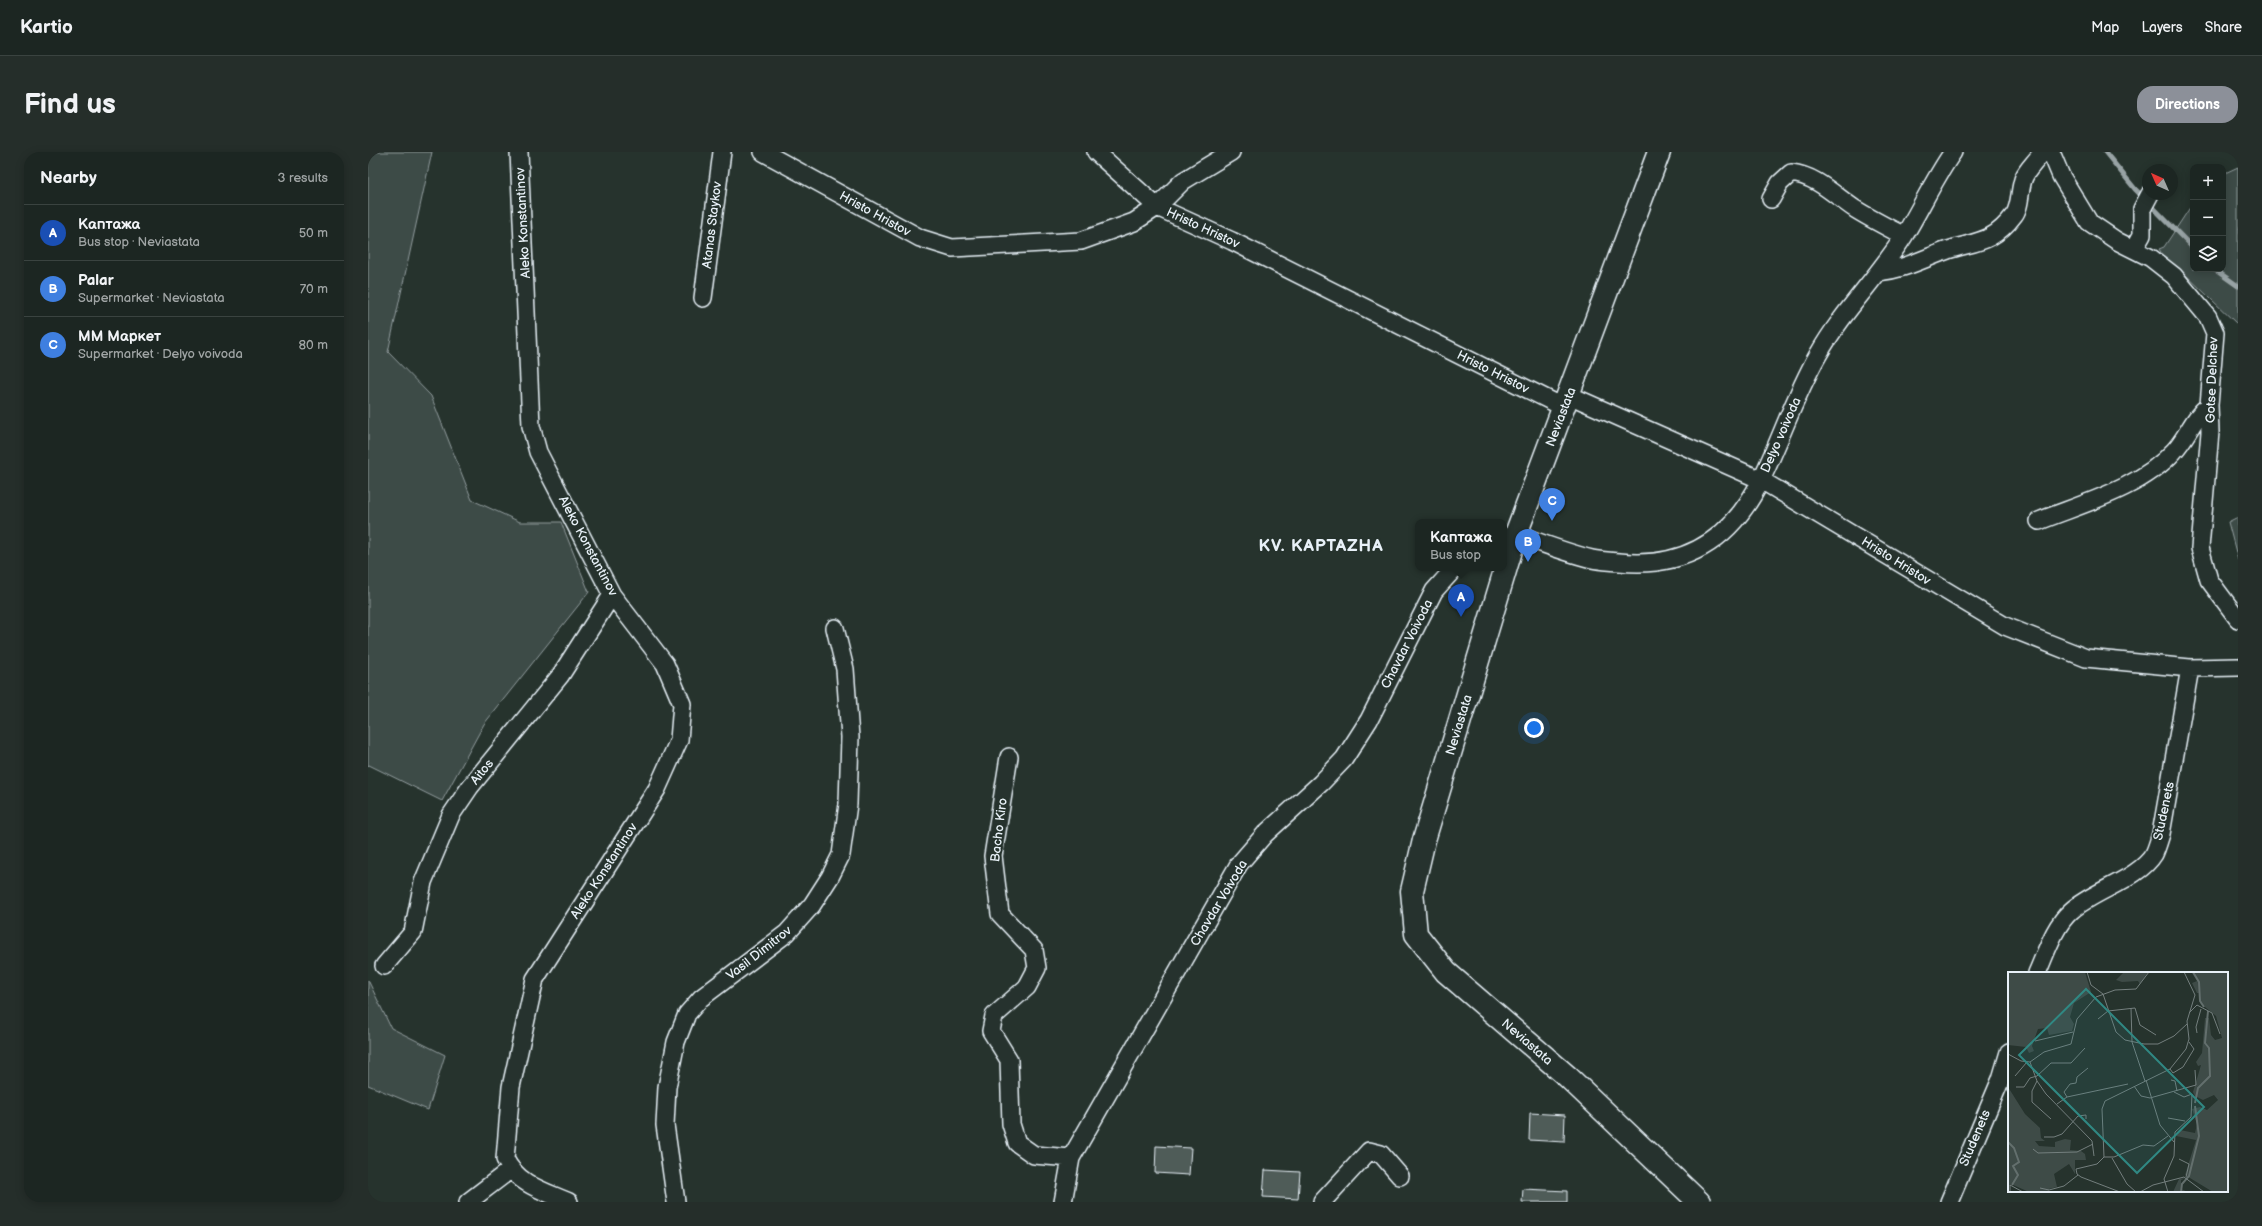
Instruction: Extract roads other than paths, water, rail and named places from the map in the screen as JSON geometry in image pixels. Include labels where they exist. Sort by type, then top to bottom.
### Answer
[{"type":"street","name":"Aleko Konstantinov","points":[[510,1170],[505,1159],[511,1087],[535,979],[657,789],[679,740],[682,704],[665,664],[612,595],[538,452],[531,426],[519,152]]},
{"type":"street","name":"Atanas Staykov","points":[[703,298],[722,152]]},
{"type":"street","name":"Hristo Hristov","points":[[763,152],[920,238],[952,248],[1081,241],[1134,222],[1157,207],[1239,244],[1567,402],[1761,480],[2006,626],[2086,658],[2190,668],[2238,667]]},
{"type":"street","points":[[1096,152],[1157,207],[1183,181],[1231,152]]},
{"type":"street","name":"Neviastata","points":[[1507,564],[1516,534],[1567,402],[1659,152]]},
{"type":"street","name":"Delyo voivoda","points":[[1516,534],[1593,560],[1634,564],[1661,562],[1681,557],[1702,548],[1723,532],[1742,514],[1761,480],[1818,354],[1904,236],[1940,170],[1953,152]]},
{"type":"street","points":[[1878,272],[1896,270],[1918,264],[1948,250],[1981,242],[2000,230],[2015,214],[2024,177],[2042,152]]},
{"type":"street","name":"Gotse Delchev","points":[[2052,152],[2061,176],[2089,222],[2117,241],[2151,258],[2174,276],[2208,317],[2215,333],[2209,405],[2210,432],[2200,548],[2209,580],[2238,619]]},
{"type":"street","points":[[1771,199],[1780,183],[1791,173],[1804,175],[1826,186],[1868,217],[1904,236]]},
{"type":"street","points":[[2134,249],[2142,235],[2142,209],[2147,200]]},
{"type":"street","points":[[2039,521],[2121,489],[2159,464],[2174,451],[2197,415],[2209,405]]},
{"type":"street","name":"Chavdar Voivoda","points":[[1063,1202],[1071,1158],[1239,864],[1265,834],[1321,783],[1344,759],[1369,720],[1434,592],[1452,571]]},
{"type":"street","name":"Neviastata","points":[[1505,571],[1424,840],[1412,891],[1416,934],[1446,972],[1568,1077],[1699,1202]]},
{"type":"street","name":"Aitos","points":[[384,966],[413,932],[423,882],[451,815],[470,787],[560,676],[612,595]]},
{"type":"street","name":"Vasil Dimitrov","points":[[676,1202],[665,1125],[667,1087],[676,1042],[687,1014],[701,998],[787,933],[812,905],[830,877],[841,855],[848,804],[850,737],[845,669],[835,628]]},
{"type":"street","name":"Studenets","points":[[2038,972],[2056,932],[2070,912],[2088,898],[2142,868],[2154,854],[2161,834],[2190,668]]},
{"type":"street","name":"Bacho Kiro","points":[[1009,757],[993,856],[1000,914],[1034,950],[1038,968],[1027,987],[994,1016],[991,1031],[1009,1060],[1011,1124],[1017,1143],[1034,1155],[1071,1158]]},
{"type":"street","name":"Studenets","points":[[1949,1202],[2001,1079],[2008,1055]]},
{"type":"street","points":[[1322,1202],[1369,1151],[1381,1154],[1400,1176]]},
{"type":"street","points":[[468,1202],[484,1195],[510,1170],[523,1182],[569,1202]]},
{"type":"waterway","points":[[2105,152],[2135,189],[2190,245]]},
{"type":"waterway","points":[[2218,272],[2238,286]]},
{"type":"place","name":"ММ Маркет","points":[[1552,521]]},
{"type":"place","name":"Palar","points":[[1528,562]]},
{"type":"place","name":"Каптажа","points":[[1461,617]]},
{"type":"district","name":"KV. KAPTAZHA","points":[[1321,546]]}]
